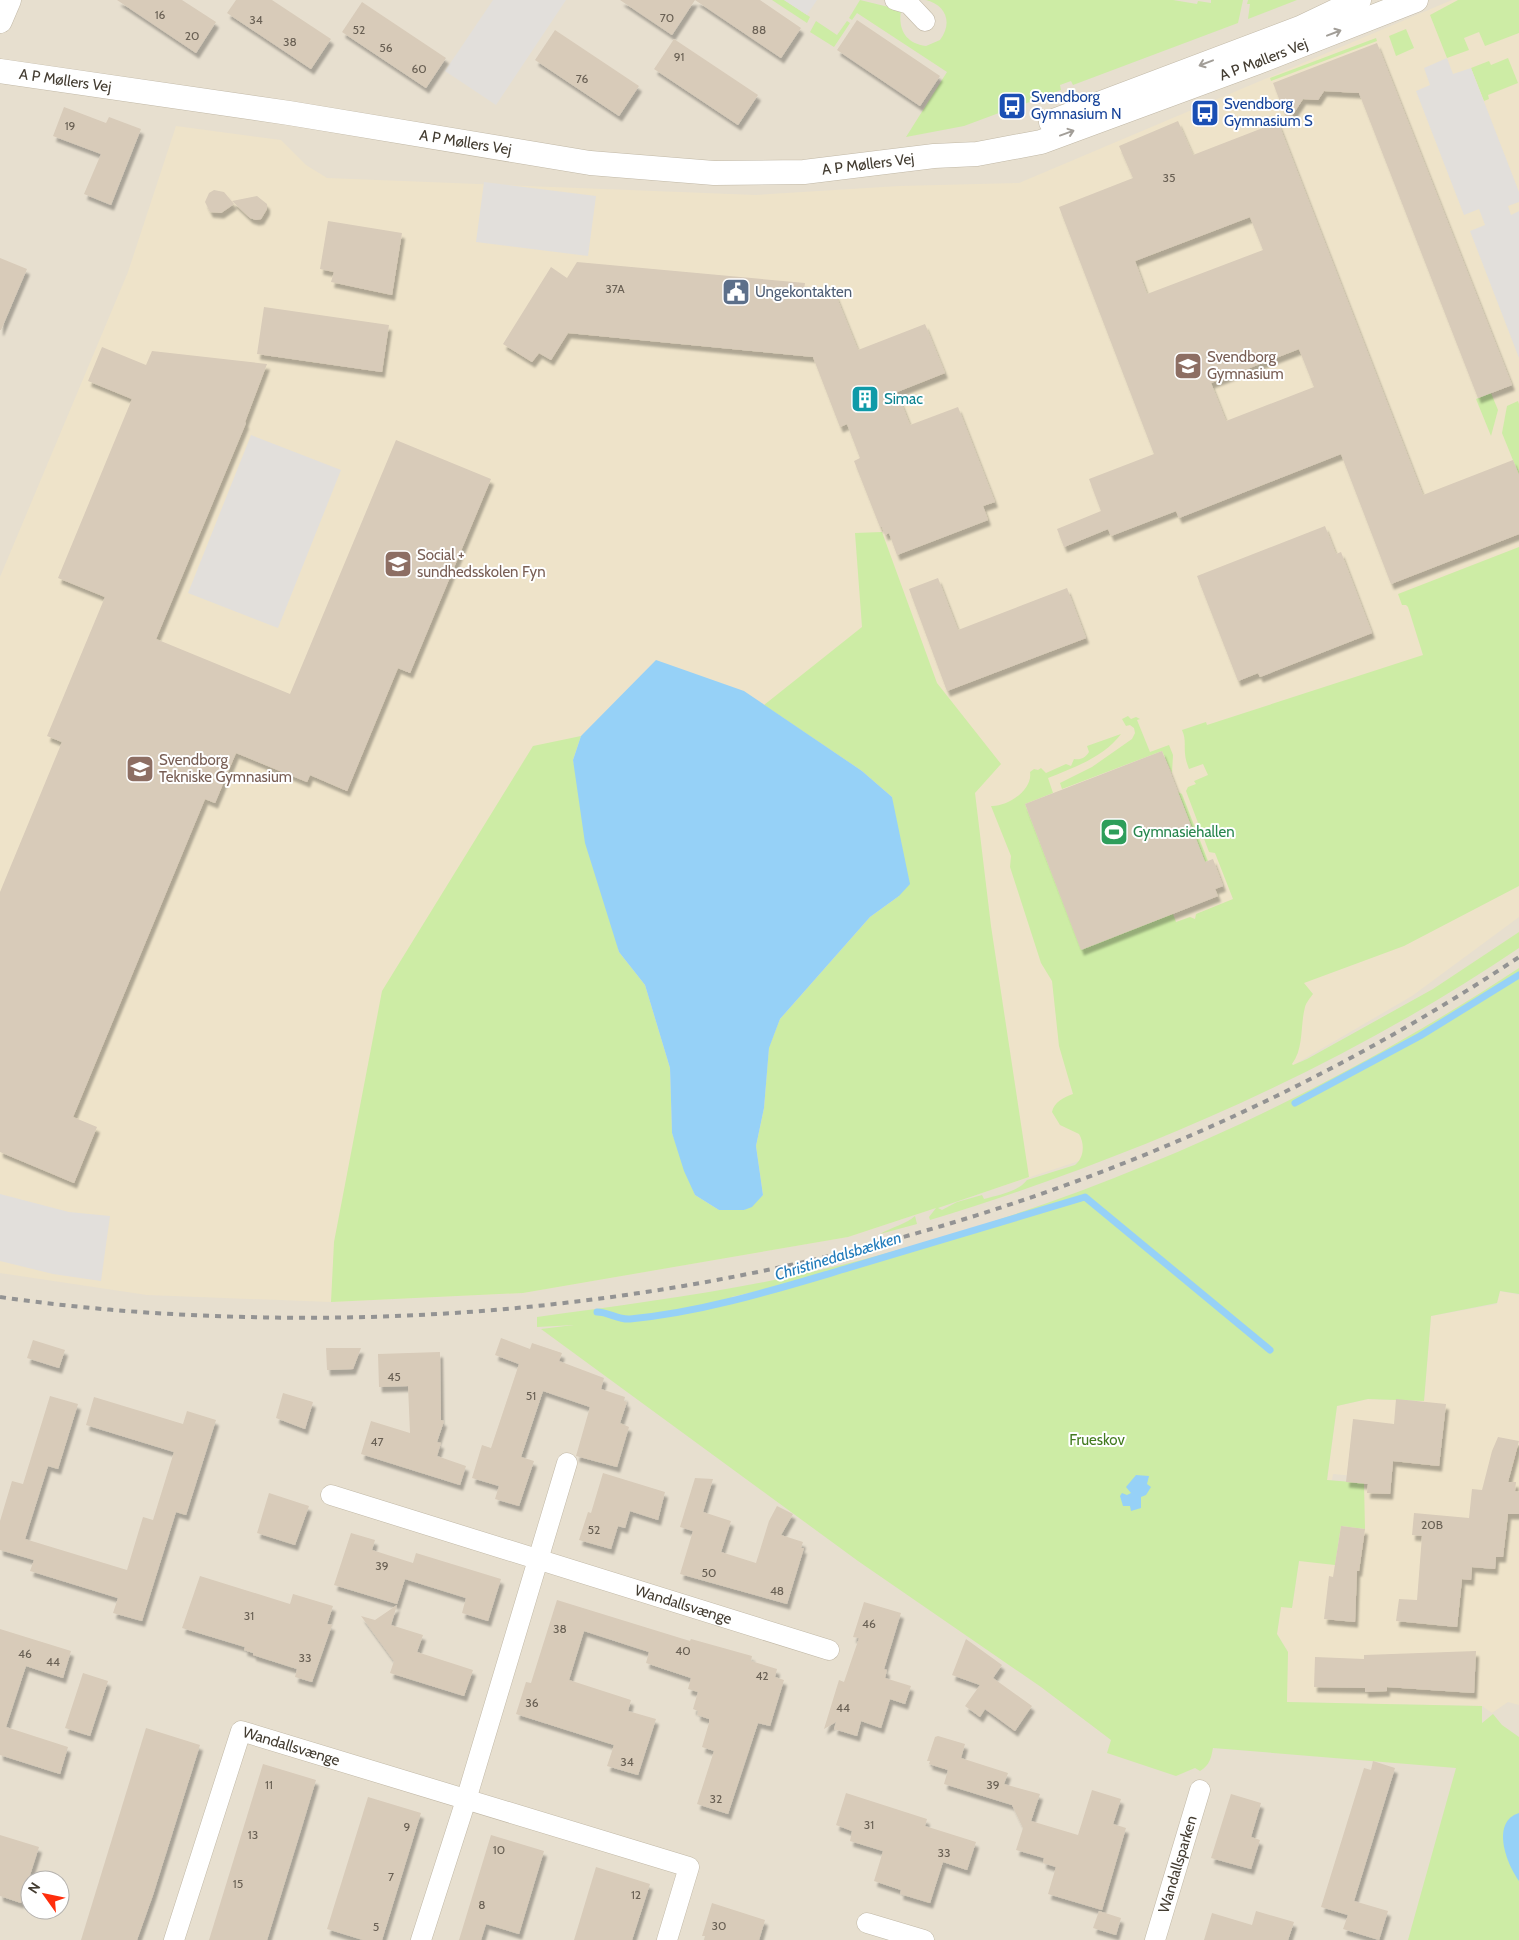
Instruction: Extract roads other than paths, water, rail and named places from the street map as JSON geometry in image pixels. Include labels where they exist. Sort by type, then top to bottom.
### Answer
[{"type":"street","points":[[0,21],[9,0]]},
{"type":"street","points":[[895,0],[910,4],[925,21]]},
{"type":"street","name":"A P Møllers Vej","points":[[934,156],[1040,126],[1300,28],[1359,0]]},
{"type":"street","name":"A P Møllers Vej","points":[[0,71],[289,113],[581,161],[714,173],[804,172],[934,156],[996,152],[1054,138],[1258,62],[1416,0]]},
{"type":"street","points":[[421,1940],[466,1800],[567,1463]]},
{"type":"street","name":"Wandallsvænge","points":[[331,1495],[829,1650]]},
{"type":"street","name":"Wandallsvænge","points":[[174,1940],[241,1730],[689,1867],[667,1940]]},
{"type":"street","name":"Wandallsparken","points":[[1155,1940],[1200,1790]]},
{"type":"street","points":[[867,1923],[917,1939]]},
{"type":"water","points":[[656,660],[744,691],[862,771],[892,797],[910,884],[899,896],[870,917],[780,1019],[769,1048],[764,1108],[756,1146],[763,1195],[752,1207],[744,1210],[719,1210],[695,1195],[684,1171],[672,1133],[670,1068],[645,985],[619,952],[585,843],[573,760],[581,736]]},
{"type":"water","points":[[1136,1475],[1149,1476],[1147,1484],[1151,1487],[1146,1495],[1141,1497],[1141,1508],[1131,1511],[1130,1506],[1123,1506],[1120,1496],[1122,1493],[1127,1495],[1131,1493],[1126,1487]]},
{"type":"water","points":[[1519,1813],[1519,1881],[1506,1855],[1503,1834],[1505,1825],[1510,1818]]},
{"type":"waterway","points":[[1295,1103],[1420,1036],[1519,975]]},
{"type":"waterway","name":"Christinedalsbækken","points":[[597,1312],[630,1319],[658,1316],[740,1299],[1085,1197],[1270,1350]]},
{"type":"railway","points":[[0,1297],[92,1308],[185,1315],[247,1317],[415,1315],[582,1301],[748,1274],[911,1235],[1070,1183],[1225,1120],[1375,1044],[1519,957]]},
{"type":"place","name":"Svendborg Gymnasium N","points":[[1012,106]]},
{"type":"place","name":"Svendborg Gymnasium S","points":[[1205,113]]},
{"type":"place","name":"Ungekontakten","points":[[736,292]]},
{"type":"place","name":"Svendborg Gymnasium","points":[[1188,366]]},
{"type":"place","name":"Simac","points":[[865,399]]},
{"type":"place","name":"Social + sundhedsskolen Fyn","points":[[398,564]]},
{"type":"place","name":"Svendborg Tekniske Gymnasium","points":[[140,769]]},
{"type":"place","name":"Gymnasiehallen","points":[[1114,832]]},
{"type":"park label","name":"Frueskov","points":[[1097,1440]]}]
